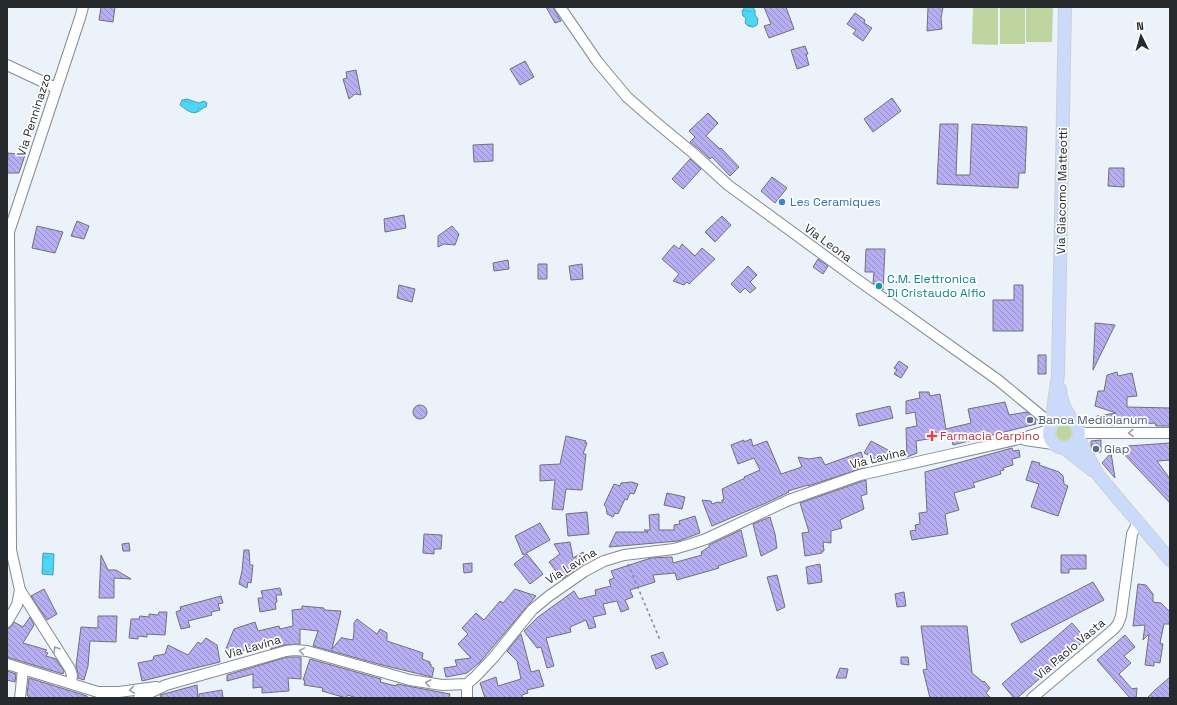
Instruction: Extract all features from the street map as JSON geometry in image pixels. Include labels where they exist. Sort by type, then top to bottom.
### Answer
[{"type":"main road","name":"Via Giacomo Matteotti","points":[[1058,374],[1065,7]]},
{"type":"main road","points":[[1058,374],[1050,428],[1050,438],[1059,446],[1074,454],[1099,476],[1170,560]]},
{"type":"main road","points":[[1058,374],[1061,402],[1078,426],[1079,436],[1087,455],[1099,476]]},
{"type":"main road","points":[[1050,428],[1054,422],[1061,418],[1066,418],[1073,421]]},
{"type":"main road","points":[[1059,446],[1071,447],[1079,436]]},
{"type":"street","name":"Via Penninazzo","points":[[71,683],[72,675],[70,669],[20,590],[11,550],[8,231],[83,7]]},
{"type":"street","name":"Via Leona","points":[[560,7],[597,61],[627,97],[652,120],[693,153],[728,185],[998,380],[1044,418],[1050,428]]},
{"type":"street","points":[[7,65],[56,88]]},
{"type":"street","name":"Via Lavina","points":[[98,692],[119,692],[166,685],[286,651],[295,650],[307,651],[410,680],[442,685],[467,684],[494,657],[532,610],[549,596],[604,560],[624,554],[674,549],[691,544],[706,539],[789,500],[860,475],[1019,439],[1050,428]]},
{"type":"street","points":[[1079,436],[1170,433]]},
{"type":"street","points":[[1019,439],[1059,446]]},
{"type":"street","name":"Via Paolo Vasta","points":[[1032,698],[1118,624],[1121,616],[1132,534],[1138,522]]},
{"type":"street","name":"Via Penninazzo","points":[[7,622],[17,606],[20,590]]},
{"type":"street","name":"Via Lavina","points":[[7,664],[71,683],[98,692],[109,698]]},
{"type":"street","points":[[21,697],[23,669]]},
{"type":"street","points":[[467,684],[467,698]]},
{"type":"street","name":"Via Lavina","points":[[139,698],[166,685]]},
{"type":"path","points":[[633,574],[660,640]]},
{"type":"green space","points":[[973,7],[998,7],[998,45],[972,44]]},
{"type":"green space","points":[[1000,7],[1025,7],[1025,44],[1000,44]]},
{"type":"green space","points":[[1026,7],[1053,7],[1052,42],[1026,42]]},
{"type":"green space","points":[[1064,425],[1071,430],[1072,433],[1067,440],[1064,441],[1057,436],[1056,433],[1061,426]]},
{"type":"water","points":[[745,7],[752,7],[755,10],[755,15],[758,19],[757,25],[753,27],[748,26],[745,23],[746,18],[743,16],[742,11]]},
{"type":"water","points":[[187,99],[199,103],[204,101],[207,103],[206,107],[195,113],[190,112],[180,105],[182,100]]},
{"type":"water","points":[[43,553],[54,554],[53,575],[42,574]]},
{"type":"building","points":[[101,7],[115,7],[113,22],[99,20]]},
{"type":"building","points":[[546,7],[553,7],[561,21],[555,23]]},
{"type":"building","points":[[764,7],[786,7],[794,29],[769,38],[764,26],[771,24]]},
{"type":"building","points":[[928,7],[943,7],[941,18],[942,29],[927,31]]},
{"type":"building","points":[[855,13],[865,20],[864,23],[872,28],[863,41],[853,34],[856,30],[847,24]]},
{"type":"building","points":[[805,46],[808,54],[806,54],[809,65],[797,69],[791,50]]},
{"type":"building","points":[[525,61],[534,77],[520,85],[510,69]]},
{"type":"building","points":[[356,70],[361,95],[355,94],[349,99],[343,79],[347,78],[346,72]]},
{"type":"building","points":[[892,98],[901,111],[873,132],[864,119]]},
{"type":"building","points":[[708,113],[718,123],[706,136],[720,149],[721,148],[739,167],[730,176],[712,157],[710,159],[690,142],[695,137],[689,131]]},
{"type":"building","points":[[940,124],[958,124],[956,175],[970,175],[972,124],[1027,127],[1025,173],[1019,173],[1018,188],[937,184]]},
{"type":"building","points":[[493,144],[493,161],[474,162],[473,145]]},
{"type":"building","points":[[8,153],[25,155],[19,173],[7,173]]},
{"type":"building","points":[[690,159],[701,169],[683,189],[672,179]]},
{"type":"building","points":[[1109,168],[1124,168],[1124,187],[1108,186]]},
{"type":"building","points":[[772,177],[787,188],[775,203],[761,191]]},
{"type":"building","points":[[404,215],[406,228],[385,232],[384,219]]},
{"type":"building","points":[[722,216],[731,225],[715,242],[705,232]]},
{"type":"building","points":[[77,221],[89,226],[84,239],[71,236]]},
{"type":"building","points":[[37,226],[63,232],[55,253],[32,248]]},
{"type":"building","points":[[452,226],[459,234],[455,245],[444,244],[438,247],[438,236]]},
{"type":"building","points":[[682,244],[695,256],[702,248],[715,259],[689,284],[687,282],[684,285],[673,281],[679,274],[662,259],[674,245],[679,249]]},
{"type":"building","points":[[866,249],[885,249],[883,290],[873,283],[874,272],[865,272]]},
{"type":"building","points":[[818,259],[828,266],[823,274],[813,267]]},
{"type":"building","points":[[508,260],[509,269],[494,271],[493,263]]},
{"type":"building","points":[[538,264],[547,264],[547,279],[538,279]]},
{"type":"building","points":[[582,264],[583,279],[571,280],[569,266]]},
{"type":"building","points":[[748,266],[757,275],[750,282],[756,288],[750,293],[745,288],[740,293],[731,284]]},
{"type":"building","points":[[399,285],[415,289],[412,302],[397,298]]},
{"type":"building","points":[[1014,285],[1023,285],[1023,331],[993,331],[993,300],[1014,300]]},
{"type":"building","points":[[1095,323],[1115,325],[1093,370],[1095,328]]},
{"type":"building","points":[[1038,355],[1046,355],[1046,374],[1038,374]]},
{"type":"building","points":[[899,361],[908,367],[901,378],[894,374],[897,370],[894,368]]},
{"type":"building","points":[[1117,372],[1118,376],[1132,373],[1137,396],[1127,397],[1127,407],[1170,408],[1170,426],[1156,426],[1155,423],[1142,424],[1140,416],[1121,420],[1122,423],[1114,425],[1099,424],[1097,416],[1116,413],[1095,406],[1098,391],[1104,391],[1107,375]]},
{"type":"building","points":[[919,392],[929,392],[930,396],[940,394],[946,429],[971,423],[968,409],[1005,402],[1009,415],[1027,412],[1035,419],[1036,424],[953,445],[951,435],[916,441],[917,453],[907,457],[906,428],[917,426],[915,412],[906,414],[906,401],[920,398]]},
{"type":"building","points":[[417,405],[423,405],[427,409],[427,415],[423,419],[417,419],[413,415],[413,409]]},
{"type":"building","points":[[890,406],[893,418],[859,426],[856,414]]},
{"type":"building","points":[[566,436],[586,441],[585,443],[587,443],[583,454],[586,454],[582,490],[566,489],[563,510],[552,509],[555,480],[540,481],[540,465],[560,464]]},
{"type":"building","points":[[751,439],[753,446],[767,441],[781,474],[802,467],[798,457],[809,459],[821,457],[825,465],[861,452],[866,467],[788,491],[789,492],[766,503],[712,526],[702,500],[711,501],[712,504],[718,502],[722,503],[722,500],[724,500],[722,489],[760,470],[754,458],[738,464],[731,445]]},
{"type":"building","points":[[1101,440],[1101,452],[1094,453],[1091,446],[1091,441]]},
{"type":"building","points":[[871,441],[888,450],[882,462],[864,453]]},
{"type":"building","points":[[1170,443],[1170,460],[1157,461],[1170,479],[1170,503],[1122,452],[1128,446]]},
{"type":"building","points":[[1012,448],[1013,451],[1019,450],[1020,457],[1012,459],[1013,465],[1003,468],[1004,470],[1000,471],[1001,474],[973,483],[975,487],[954,493],[959,510],[945,514],[948,534],[912,540],[910,531],[916,530],[915,525],[920,524],[919,513],[927,512],[925,472]]},
{"type":"building","points":[[1111,453],[1115,478],[1102,463]]},
{"type":"building","points":[[1032,461],[1059,472],[1063,476],[1064,484],[1068,486],[1058,516],[1031,507],[1039,484],[1026,480]]},
{"type":"building","points":[[866,480],[867,494],[861,496],[864,509],[840,520],[842,528],[831,531],[831,543],[823,542],[824,551],[822,551],[822,553],[805,556],[802,533],[809,532],[800,503]]},
{"type":"building","points":[[632,482],[638,484],[634,494],[630,493],[627,500],[625,499],[618,514],[615,513],[613,517],[607,514],[606,507],[604,505],[614,484],[620,486],[621,483]]},
{"type":"building","points":[[667,493],[685,497],[682,509],[664,505]]},
{"type":"building","points":[[587,512],[589,534],[568,536],[566,514]]},
{"type":"building","points":[[659,514],[659,530],[674,530],[674,525],[680,524],[679,521],[695,516],[700,533],[678,541],[609,547],[616,532],[648,532],[644,530],[650,530],[649,515]]},
{"type":"building","points":[[770,517],[777,548],[761,556],[753,524]]},
{"type":"building","points":[[540,523],[550,540],[523,555],[515,536]]},
{"type":"building","points":[[741,530],[747,556],[718,566],[719,568],[677,580],[675,573],[653,575],[655,582],[630,590],[633,597],[625,600],[629,609],[621,612],[617,601],[603,604],[606,614],[593,617],[596,627],[589,629],[586,620],[570,627],[571,632],[546,638],[554,666],[547,668],[541,647],[537,648],[524,631],[538,617],[574,591],[579,599],[596,595],[595,590],[611,586],[609,580],[614,578],[611,571],[651,558],[672,557],[673,563],[702,555],[701,552],[709,547],[709,545]]},
{"type":"building","points":[[424,534],[442,535],[441,549],[434,549],[434,554],[423,553]]},
{"type":"building","points":[[570,542],[573,558],[583,552],[588,561],[562,579],[549,562],[560,554],[554,544]]},
{"type":"building","points":[[129,543],[130,551],[123,551],[122,544]]},
{"type":"building","points":[[244,550],[249,550],[250,565],[253,565],[251,583],[248,582],[247,588],[239,584]]},
{"type":"building","points":[[527,554],[543,574],[530,584],[514,564]]},
{"type":"building","points":[[101,555],[108,570],[116,570],[131,579],[114,578],[114,598],[99,598]]},
{"type":"building","points":[[1061,555],[1086,555],[1086,569],[1069,569],[1069,573],[1061,573]]},
{"type":"building","points":[[472,563],[472,572],[464,573],[463,564]]},
{"type":"building","points":[[820,564],[822,582],[808,584],[806,567]]},
{"type":"building","points":[[777,575],[785,607],[777,611],[767,577]]},
{"type":"building","points":[[1093,582],[1104,600],[1021,643],[1011,624]]},
{"type":"building","points":[[1138,584],[1146,585],[1153,594],[1153,602],[1161,603],[1170,612],[1170,624],[1164,624],[1160,643],[1163,644],[1160,663],[1154,662],[1154,666],[1145,665],[1149,634],[1143,640],[1145,625],[1133,626]]},
{"type":"building","points":[[280,588],[282,595],[276,595],[276,609],[260,612],[258,598],[263,598],[261,591]]},
{"type":"building","points":[[44,589],[57,614],[47,620],[31,596]]},
{"type":"building","points":[[515,589],[536,596],[480,662],[467,673],[446,677],[444,668],[457,666],[455,660],[471,658],[458,644],[468,634],[462,628],[476,613],[484,620],[500,601],[503,603]]},
{"type":"building","points":[[904,592],[906,606],[897,607],[895,594]]},
{"type":"building","points":[[221,596],[223,603],[218,604],[220,610],[211,612],[212,615],[188,621],[190,627],[181,629],[176,612],[181,610],[180,607]]},
{"type":"building","points":[[302,606],[341,611],[332,649],[342,637],[353,640],[354,623],[357,619],[377,634],[380,629],[387,633],[387,641],[423,653],[422,659],[430,662],[429,664],[431,664],[431,667],[434,668],[432,677],[313,646],[318,631],[300,629],[300,644],[285,645],[271,649],[270,643],[237,652],[236,655],[225,651],[234,629],[255,622],[258,631],[279,626],[280,629],[293,626],[292,610],[302,609]]},
{"type":"building","points":[[159,612],[167,612],[165,635],[147,634],[147,637],[138,636],[138,639],[129,638],[131,619],[139,619],[140,616],[149,617],[149,614],[158,615]]},
{"type":"building","points":[[98,616],[117,616],[116,642],[90,641],[88,666],[84,680],[78,678],[76,666],[81,627],[98,628]]},
{"type":"building","points":[[30,617],[34,625],[23,643],[47,650],[45,652],[48,653],[46,656],[56,659],[64,671],[63,674],[7,657],[7,629],[11,627],[14,622],[23,627]]},
{"type":"building","points":[[1072,623],[1086,639],[1017,698],[1014,698],[1002,684]]},
{"type":"building","points":[[921,626],[967,626],[972,673],[983,682],[984,681],[990,688],[986,693],[991,698],[930,698],[923,670],[927,669]]},
{"type":"building","points":[[521,634],[531,672],[539,670],[544,686],[527,690],[528,693],[522,695],[522,698],[485,698],[480,683],[496,677],[498,686],[521,679],[517,661],[507,651]]},
{"type":"building","points":[[1125,635],[1135,647],[1124,656],[1131,663],[1119,674],[1132,689],[1137,688],[1136,698],[1130,698],[1097,660]]},
{"type":"building","points":[[206,638],[217,645],[220,662],[142,681],[138,663],[153,660],[154,656],[165,654],[168,645],[188,655],[198,642],[201,644]]},
{"type":"building","points":[[663,652],[668,664],[656,669],[651,656]]},
{"type":"building","points":[[287,657],[301,657],[301,679],[288,678],[289,691],[262,693],[262,687],[253,688],[253,674],[227,681],[227,675]]},
{"type":"building","points":[[901,657],[908,657],[909,665],[901,664]]},
{"type":"building","points":[[310,659],[381,679],[380,682],[396,686],[397,684],[450,694],[449,698],[356,698],[348,695],[346,698],[322,691],[323,688],[304,685],[305,680],[303,680]]},
{"type":"building","points":[[840,668],[848,669],[846,678],[836,678]]},
{"type":"building","points":[[7,671],[16,674],[15,682],[7,680]]},
{"type":"building","points":[[1170,677],[1170,698],[1147,698],[1155,690]]},
{"type":"building","points":[[29,678],[87,696],[87,698],[30,698],[27,695]]},
{"type":"building","points":[[197,685],[198,698],[161,698],[160,695]]},
{"type":"building","points":[[222,690],[223,698],[199,698],[199,694]]},
{"type":"place","name":"Les Ceramiques","points":[[782,202]]},
{"type":"place","name":"C.M. Elettronica Di Cristaudo Alfio","points":[[879,286]]},
{"type":"place","name":"Banca Mediolanum","points":[[1030,420]]},
{"type":"place","name":"Farmacia Carpino","points":[[932,436]]},
{"type":"place","name":"Giap","points":[[1096,449]]}]
